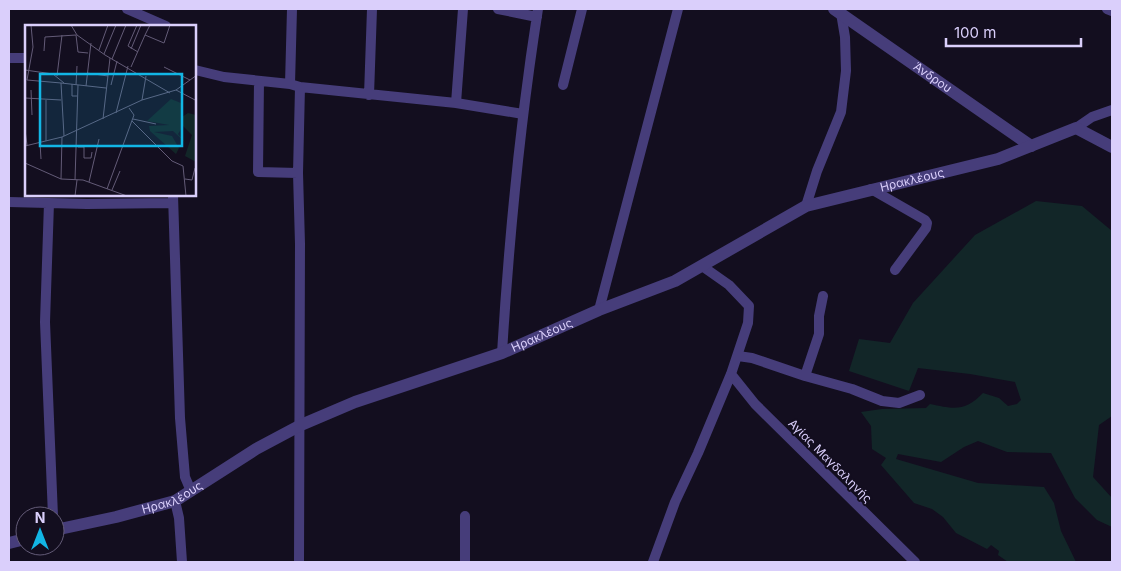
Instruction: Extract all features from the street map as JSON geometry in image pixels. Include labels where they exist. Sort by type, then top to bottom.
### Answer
[{"type":"street","points":[[127,9],[140,11],[164,25]]},
{"type":"street","points":[[292,9],[300,244],[300,562]]},
{"type":"street","points":[[369,95],[372,9]]},
{"type":"street","points":[[456,103],[463,9]]},
{"type":"street","points":[[498,9],[538,13],[523,114],[506,281],[502,353]]},
{"type":"street","points":[[563,85],[582,9]]},
{"type":"street","points":[[600,310],[678,9]]},
{"type":"street","points":[[1107,9],[1112,11]]},
{"type":"street","points":[[806,206],[817,170],[841,112],[846,71],[845,37],[838,11]]},
{"type":"street","name":"Άνδρου","points":[[838,11],[1031,146]]},
{"type":"street","points":[[9,58],[25,58]]},
{"type":"street","points":[[196,70],[224,77],[369,95],[456,103],[523,114]]},
{"type":"street","points":[[259,81],[258,172],[298,173]]},
{"type":"street","points":[[1112,110],[1092,116],[1076,128],[1112,147]]},
{"type":"street","name":"Ηρακλέους","points":[[65,528],[175,501],[256,449],[301,425],[355,402],[502,353],[600,310],[675,281],[806,206],[998,158],[1076,128]]},
{"type":"street","points":[[872,190],[925,220],[927,223],[926,228],[895,270]]},
{"type":"street","points":[[9,202],[34,199],[49,203],[87,200],[173,199],[180,418],[185,477],[191,491]]},
{"type":"street","points":[[49,203],[45,322],[53,506]]},
{"type":"street","points":[[653,562],[675,502],[731,374],[748,323],[749,306],[729,285],[702,266]]},
{"type":"street","points":[[805,376],[819,334],[819,316],[823,296]]},
{"type":"street","points":[[738,356],[752,358],[852,389],[882,401],[899,403],[920,395]]},
{"type":"street","name":"Αγίας Μαγδαληνής","points":[[731,374],[756,404],[915,562]]},
{"type":"street","points":[[175,501],[180,527],[182,562]]},
{"type":"street","points":[[464,562],[465,516]]},
{"type":"green space","points":[[1036,201],[1082,206],[1112,231],[1112,416],[1099,425],[1093,477],[1112,498],[1112,527],[1097,520],[1075,498],[1051,453],[1007,452],[978,441],[964,447],[941,462],[898,454],[896,459],[978,483],[1044,487],[1054,503],[1061,531],[1076,562],[1008,562],[998,555],[999,551],[991,545],[987,549],[956,533],[943,517],[932,509],[914,503],[881,465],[886,458],[872,449],[871,426],[861,412],[882,409],[926,408],[930,404],[959,408],[977,399],[983,393],[999,398],[1008,406],[1017,404],[1021,400],[1015,382],[918,368],[909,391],[849,371],[859,339],[890,343],[913,303],[975,235]]}]
